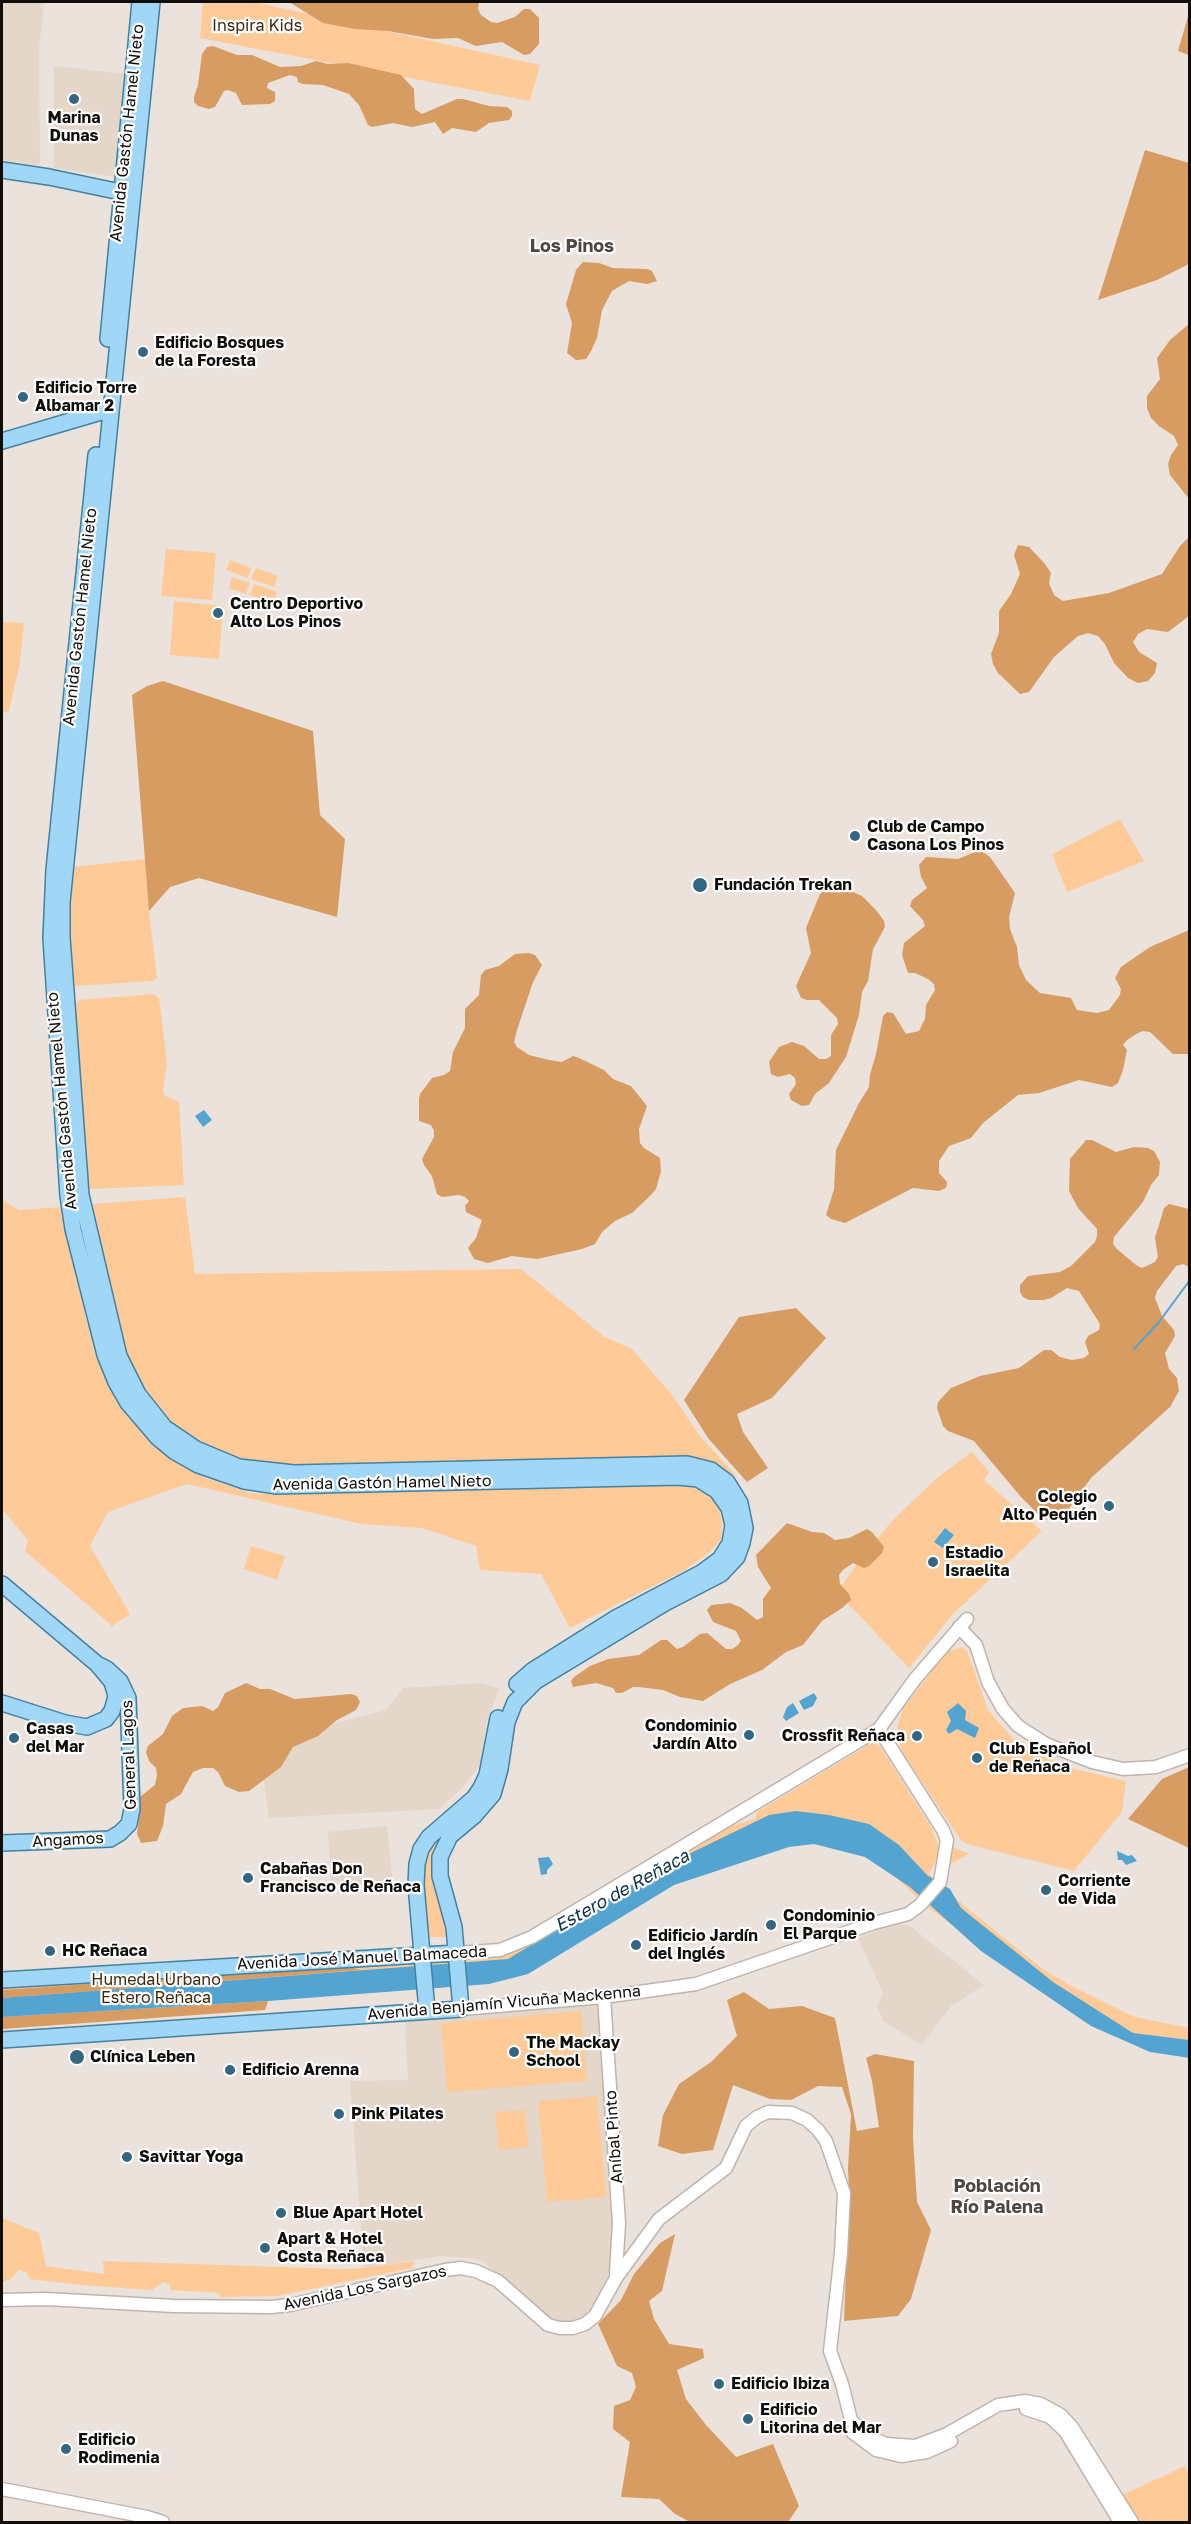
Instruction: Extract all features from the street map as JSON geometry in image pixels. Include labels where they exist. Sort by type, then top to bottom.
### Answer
[{"type":"main road","name":"Avenida Gastón Hamel Nieto","points":[[140,2],[127,193],[106,411],[85,688],[65,872],[62,937],[81,1195],[115,1345],[132,1386],[152,1414],[175,1436],[207,1455],[249,1469],[294,1473],[687,1464],[704,1467],[722,1478],[735,1492],[742,1509],[745,1528],[736,1557],[726,1570],[711,1581],[655,1609],[536,1681],[520,1696],[509,1715],[496,1785],[481,1800],[451,1818],[429,1837],[417,1864],[416,1885],[427,2003]]},
{"type":"main road","name":"Avenida Gastón Hamel Nieto","points":[[127,193],[152,2]]},
{"type":"main road","points":[[2,170],[127,193]]},
{"type":"main road","points":[[2,441],[106,411]]},
{"type":"main road","points":[[2,1584],[109,1677],[116,1696],[112,1711]]},
{"type":"main road","name":"General Lagos","points":[[97,1665],[107,1669],[120,1680],[126,1692],[132,1809],[129,1824]]},
{"type":"main road","points":[[2,1703],[82,1727],[97,1725],[112,1711],[128,1704]]},
{"type":"main road","name":"Avenida Gastón Hamel Nieto","points":[[461,2009],[452,1918],[440,1876],[439,1863],[447,1840],[474,1816],[481,1800]]},
{"type":"main road","name":"Angamos","points":[[2,1843],[110,1839],[129,1824]]},
{"type":"main road","name":"Avenida José Manuel Balmaceda","points":[[2,1980],[457,1957]]},
{"type":"main road","name":"Avenida Benjamín Vicuña Mackenna","points":[[2,2040],[427,2003],[461,2009]]},
{"type":"street","points":[[879,1729],[899,1699],[963,1623],[976,1646],[988,1682],[1004,1709],[1018,1726],[1046,1744],[1092,1762],[1123,1769],[1156,1767],[1190,1755]]},
{"type":"street","points":[[950,1637],[960,1637],[976,1646]]},
{"type":"street","name":"Avenida Benjamín Vicuña Mackenna","points":[[461,2009],[604,1997],[687,1986],[874,1923],[908,1914],[920,1905],[940,1882],[947,1840],[943,1830],[879,1729]]},
{"type":"street","name":"Avenida José Manuel Balmaceda","points":[[457,1957],[500,1950],[532,1937],[879,1729]]},
{"type":"street","name":"Aníbal Pinto","points":[[604,1997],[620,2223],[616,2278]]},
{"type":"street","name":"Avenida Los Sargazos","points":[[2,2300],[28,2298],[186,2307],[271,2307],[312,2301],[460,2268],[491,2277],[542,2321],[554,2327],[567,2329],[579,2326],[595,2316],[616,2278],[659,2219],[726,2168],[741,2134],[751,2121],[762,2114],[775,2111],[799,2116],[818,2130],[826,2141],[844,2193],[841,2253],[830,2351],[836,2372],[840,2410],[846,2424],[856,2436],[869,2446],[893,2455],[910,2456],[927,2452],[1004,2411],[1029,2410],[1050,2417],[1065,2431],[1120,2523]]},
{"type":"street","name":"Avenida Los Sargazos","points":[[836,2372],[842,2384],[851,2420],[870,2437],[893,2445],[908,2446],[928,2442],[947,2434],[992,2408],[1007,2403],[1025,2401],[1048,2407],[1061,2415],[1072,2427],[1132,2523]]},
{"type":"street","points":[[2,2489],[147,2517],[163,2523]]},
{"type":"shaded area","points":[[2,2],[44,2],[39,50],[40,163],[37,165],[2,160]]},
{"type":"shaded area","points":[[289,2],[479,2],[478,9],[481,15],[497,23],[515,17],[524,9],[530,9],[539,18],[539,44],[530,54],[524,55],[502,42],[476,46],[458,38],[433,39],[388,31],[355,29],[323,23]]},
{"type":"shaded area","points":[[1189,13],[1189,55],[1178,51]]},
{"type":"shaded area","points":[[213,46],[237,55],[252,55],[280,67],[301,66],[316,61],[328,64],[348,63],[401,75],[414,89],[415,109],[422,114],[457,99],[463,99],[489,106],[507,107],[512,111],[512,116],[509,120],[489,123],[476,132],[452,128],[443,134],[435,122],[412,127],[393,123],[372,127],[368,125],[359,105],[349,94],[323,85],[303,84],[298,82],[297,77],[290,75],[268,83],[267,88],[275,92],[275,101],[270,104],[242,105],[236,93],[228,90],[224,91],[215,107],[209,109],[198,106],[194,102],[194,97],[202,54],[207,47]]},
{"type":"shaded area","points":[[54,66],[126,74],[116,177],[54,168]]},
{"type":"shaded area","points":[[1145,150],[1189,163],[1189,264],[1157,280],[1098,300]]},
{"type":"shaded area","points":[[583,262],[599,263],[613,268],[647,269],[652,271],[657,281],[647,284],[629,281],[612,291],[602,310],[597,338],[591,351],[586,359],[576,360],[567,353],[572,323],[566,304],[576,270]]},
{"type":"shaded area","points":[[1189,324],[1189,499],[1170,475],[1168,464],[1178,445],[1174,436],[1151,418],[1147,408],[1147,396],[1160,379],[1157,358],[1170,340]]},
{"type":"shaded area","points":[[1189,537],[1189,616],[1168,632],[1147,629],[1138,634],[1133,642],[1139,652],[1157,663],[1155,673],[1148,681],[1138,683],[1128,678],[1114,663],[1105,644],[1098,636],[1088,633],[1078,636],[1054,657],[1029,692],[1020,694],[998,673],[991,654],[999,633],[999,611],[1011,594],[1020,574],[1014,555],[1018,545],[1029,547],[1045,564],[1051,573],[1049,583],[1054,595],[1063,601],[1109,593],[1162,574],[1180,546]]},
{"type":"shaded area","points":[[163,681],[313,731],[320,815],[345,839],[337,917],[199,878],[170,887],[149,911],[132,695],[147,686]]},
{"type":"shaded area","points":[[980,850],[990,857],[1015,893],[1009,917],[1010,929],[1017,947],[1019,965],[1026,980],[1040,993],[1071,998],[1077,1010],[1097,1013],[1109,1010],[1120,995],[1121,989],[1115,978],[1121,967],[1150,947],[1189,930],[1189,1054],[1173,1054],[1150,1032],[1138,1033],[1123,1045],[1127,1050],[1123,1070],[1118,1083],[1112,1087],[1079,1080],[1039,1093],[1018,1095],[983,1123],[971,1138],[949,1146],[939,1161],[939,1173],[947,1182],[946,1188],[939,1191],[913,1188],[845,1223],[831,1219],[826,1215],[834,1189],[836,1150],[869,1087],[883,1016],[887,1012],[893,1013],[906,1034],[919,1031],[925,1019],[926,1005],[935,990],[934,984],[928,979],[915,973],[908,973],[902,955],[904,943],[925,926],[923,920],[910,906],[912,900],[927,888],[921,877],[919,865],[926,857],[958,859]]},
{"type":"shaded area","points":[[829,886],[844,888],[862,896],[876,910],[884,921],[885,927],[873,949],[868,981],[862,992],[859,1015],[846,1057],[829,1083],[815,1094],[809,1105],[802,1106],[791,1100],[789,1094],[796,1084],[795,1078],[790,1074],[778,1077],[771,1074],[769,1062],[779,1047],[792,1042],[804,1046],[819,1059],[831,1056],[831,1035],[838,1024],[837,1018],[819,1000],[801,998],[796,986],[811,953],[806,928],[820,894]]},
{"type":"shaded area","points":[[515,954],[535,955],[542,965],[533,982],[517,1030],[514,1042],[517,1047],[529,1055],[549,1060],[562,1062],[573,1056],[579,1058],[604,1070],[613,1079],[631,1086],[647,1106],[639,1129],[640,1143],[660,1158],[661,1171],[656,1189],[651,1195],[632,1213],[615,1221],[602,1232],[595,1244],[537,1259],[512,1256],[488,1263],[474,1259],[468,1248],[476,1238],[482,1220],[466,1212],[465,1206],[469,1201],[465,1197],[459,1195],[442,1197],[437,1194],[432,1176],[424,1165],[422,1159],[434,1137],[434,1131],[431,1125],[419,1121],[419,1099],[432,1078],[450,1071],[453,1052],[465,1028],[465,1009],[479,995],[481,975],[485,970],[499,966]]},
{"type":"shaded area","points":[[1086,1140],[1092,1140],[1116,1152],[1134,1147],[1148,1148],[1154,1151],[1160,1162],[1159,1175],[1143,1202],[1114,1237],[1113,1244],[1136,1265],[1142,1268],[1155,1262],[1158,1257],[1155,1238],[1164,1208],[1169,1204],[1189,1209],[1189,1267],[1183,1264],[1176,1266],[1157,1291],[1155,1298],[1162,1316],[1174,1330],[1175,1336],[1165,1353],[1169,1369],[1177,1378],[1179,1391],[1170,1407],[1091,1478],[1068,1510],[1044,1520],[1021,1497],[974,1441],[948,1431],[943,1426],[937,1408],[938,1402],[951,1388],[980,1376],[1019,1368],[1044,1350],[1051,1350],[1060,1357],[1072,1360],[1084,1358],[1089,1354],[1085,1342],[1088,1336],[1099,1330],[1100,1324],[1079,1291],[1067,1288],[1043,1300],[1029,1300],[1020,1292],[1020,1285],[1028,1276],[1060,1272],[1071,1266],[1095,1242],[1097,1229],[1078,1208],[1069,1191],[1070,1159]]},
{"type":"shaded area","points":[[796,1308],[826,1338],[772,1398],[737,1414],[743,1432],[768,1468],[747,1482],[708,1438],[684,1400],[739,1317]]},
{"type":"shaded area","points":[[787,1523],[812,1532],[824,1533],[835,1540],[849,1538],[867,1529],[884,1547],[882,1553],[869,1566],[864,1568],[853,1563],[843,1570],[839,1575],[840,1584],[851,1600],[822,1621],[803,1645],[786,1652],[762,1670],[730,1684],[703,1701],[680,1697],[663,1690],[639,1687],[616,1693],[613,1688],[596,1683],[573,1687],[571,1681],[574,1677],[590,1666],[608,1659],[639,1655],[661,1640],[667,1640],[677,1649],[700,1634],[707,1633],[726,1649],[737,1646],[741,1641],[736,1631],[713,1622],[707,1610],[711,1605],[730,1603],[742,1608],[757,1620],[763,1617],[763,1599],[771,1588],[758,1567],[756,1555]]},
{"type":"shaded area","points":[[246,1683],[295,1699],[351,1694],[357,1696],[360,1702],[356,1710],[337,1720],[318,1736],[293,1747],[281,1767],[249,1791],[239,1792],[225,1786],[218,1772],[213,1768],[203,1768],[193,1772],[181,1794],[166,1804],[163,1826],[157,1841],[141,1843],[137,1834],[140,1812],[138,1802],[141,1796],[155,1785],[157,1775],[156,1768],[149,1761],[146,1752],[148,1746],[163,1734],[172,1716],[183,1708],[202,1706],[213,1711],[218,1707],[225,1693]]},
{"type":"shaded area","points":[[483,1683],[499,1689],[487,1721],[480,1765],[463,1787],[439,1809],[269,1818],[258,1737],[320,1727],[386,1710],[403,1688]]},
{"type":"shaded area","points":[[1189,1767],[1189,1848],[1128,1819],[1162,1779]]},
{"type":"shaded area","points":[[387,1826],[393,1885],[331,1889],[328,1832]]},
{"type":"shaded area","points":[[897,1924],[910,1926],[984,1985],[951,2006],[922,2045],[883,2021],[877,2007],[883,1993],[858,1938]]},
{"type":"shaded area","points":[[347,1966],[361,1970],[2,1998],[2,1990]]},
{"type":"shaded area","points":[[744,1992],[769,2009],[802,2006],[835,2018],[857,2131],[879,2127],[866,2058],[875,2054],[914,2061],[913,2138],[917,2202],[931,2230],[911,2299],[898,2316],[844,2321],[851,2114],[842,2087],[818,2086],[791,2100],[770,2099],[733,2085],[713,2150],[682,2154],[658,2146],[663,2115],[679,2084],[711,2062],[737,2036],[727,2000]]},
{"type":"shaded area","points":[[268,2001],[265,2010],[2,2029],[2,2017]]},
{"type":"shaded area","name":"The Mackay School","points":[[599,2005],[614,2237],[609,2273],[590,2312],[571,2323],[551,2321],[482,2261],[469,2258],[441,2256],[364,2268],[350,2081],[408,2080],[405,2019]]},
{"type":"shaded area","points":[[675,2234],[662,2291],[649,2301],[654,2319],[669,2344],[703,2349],[704,2358],[677,2370],[686,2399],[706,2425],[736,2457],[773,2444],[799,2506],[788,2522],[690,2522],[675,2514],[659,2499],[621,2497],[630,2442],[613,2429],[614,2406],[630,2400],[636,2387],[632,2373],[617,2366],[598,2324],[621,2300],[634,2274],[660,2243]]},
{"type":"green space","name":"Inspira Kids","points":[[203,2],[254,2],[540,65],[530,101],[200,38]]},
{"type":"green space","points":[[166,549],[216,553],[212,600],[161,596]]},
{"type":"green space","points":[[230,560],[251,568],[248,578],[226,570]]},
{"type":"green space","points":[[256,568],[278,576],[274,587],[251,579]]},
{"type":"green space","points":[[232,577],[250,583],[246,594],[229,588]]},
{"type":"green space","points":[[254,584],[277,592],[273,603],[250,595]]},
{"type":"green space","points":[[174,601],[223,606],[219,659],[170,655]]},
{"type":"green space","points":[[2,622],[24,623],[20,662],[9,711],[2,713]]},
{"type":"green space","points":[[1120,819],[1144,861],[1067,892],[1052,854]]},
{"type":"green space","points":[[145,859],[157,978],[154,981],[74,986],[71,984],[68,920],[73,867]]},
{"type":"green space","points":[[153,994],[159,998],[167,1063],[163,1092],[165,1096],[179,1102],[184,1185],[91,1189],[88,1184],[75,1004],[79,1000]]},
{"type":"green space","points":[[185,1197],[195,1274],[521,1269],[605,1337],[632,1349],[673,1396],[699,1435],[738,1478],[707,1462],[665,1458],[282,1465],[240,1460],[199,1444],[169,1423],[141,1387],[127,1360],[90,1208],[92,1204]]},
{"type":"green space","points":[[2,1200],[19,1210],[62,1207],[65,1210],[69,1249],[95,1354],[109,1386],[124,1411],[150,1443],[205,1478],[250,1493],[280,1495],[668,1485],[696,1488],[717,1504],[722,1521],[721,1539],[710,1552],[685,1570],[570,1628],[541,1574],[480,1570],[476,1546],[422,1528],[361,1524],[187,1484],[108,1512],[90,1546],[130,1614],[112,1626],[25,1551],[28,1540],[2,1509]]},
{"type":"green space","name":"Estadio Israelita","points":[[972,1452],[989,1472],[984,1480],[1042,1531],[953,1614],[909,1668],[837,1592],[893,1520],[938,1477]]},
{"type":"green space","points":[[251,1546],[285,1556],[277,1580],[244,1569]]},
{"type":"green space","points":[[713,1570],[533,1679],[520,1691],[510,1705],[503,1724],[495,1775],[488,1793],[478,1806],[443,1838],[436,1852],[433,1875],[446,1913],[448,1937],[427,1937],[421,1880],[421,1867],[426,1853],[441,1833],[466,1813],[483,1795],[493,1771],[500,1723],[514,1695],[529,1679],[636,1612]]},
{"type":"green space","name":"Club Español de Reñaca","points":[[961,1647],[967,1651],[988,1710],[1015,1741],[1066,1767],[1126,1781],[1122,1812],[1074,1871],[967,1844],[960,1839],[901,1750],[897,1728],[903,1709],[946,1652]]},
{"type":"green space","name":"Humedal Urbano Estero Reñaca","points":[[872,1743],[880,1746],[931,1827],[939,1847],[938,1857],[929,1874],[968,1909],[1044,1970],[1135,2017],[1189,2028],[1190,2045],[1131,2040],[1025,1980],[929,1908],[866,1850],[811,1837],[673,1879],[538,1964],[2,2018],[2,1985],[511,1947],[681,1849],[730,1826],[755,1819],[757,1812]]},
{"type":"green space","points":[[951,1846],[969,1854],[948,1865]]},
{"type":"green space","name":"The Mackay School","points":[[581,2011],[587,2081],[447,2092],[441,2023]]},
{"type":"green space","name":"The Mackay School","points":[[597,2096],[606,2197],[547,2202],[538,2101]]},
{"type":"green space","points":[[525,2110],[528,2147],[499,2150],[495,2112]]},
{"type":"green space","points":[[2,2218],[39,2233],[46,2266],[104,2274],[103,2261],[340,2269],[415,2261],[412,2268],[277,2296],[219,2297],[220,2293],[171,2290],[169,2284],[163,2282],[152,2290],[81,2285],[30,2279],[26,2272],[19,2270],[11,2279],[2,2282]]},
{"type":"green space","points":[[1185,2466],[1189,2475],[1189,2522],[1135,2522],[1120,2496]]},
{"type":"water","points":[[204,1110],[212,1120],[203,1127],[195,1116]]},
{"type":"water","points":[[945,1528],[954,1535],[943,1548],[934,1542]]},
{"type":"water","points":[[814,1693],[817,1698],[813,1706],[804,1710],[799,1701]]},
{"type":"water","points":[[793,1703],[799,1713],[786,1721],[783,1717],[787,1707]]},
{"type":"water","points":[[958,1703],[966,1711],[965,1720],[979,1728],[975,1738],[957,1729],[949,1734],[946,1730],[951,1721],[947,1712]]},
{"type":"water","name":"Humedal Urbano Estero Reñaca","points":[[796,1811],[829,1815],[869,1824],[899,1845],[927,1875],[950,1889],[961,1908],[1053,1982],[1133,2033],[1189,2040],[1190,2058],[1150,2052],[1091,2026],[981,1951],[910,1887],[865,1857],[814,1844],[789,1847],[674,1885],[528,1974],[489,1984],[268,2001],[2,2017],[2,1998],[508,1959],[660,1868],[769,1815]]},
{"type":"water","points":[[1117,1851],[1128,1856],[1132,1855],[1137,1861],[1126,1865],[1122,1860],[1118,1860]]},
{"type":"water","points":[[549,1857],[553,1864],[547,1870],[547,1874],[541,1875],[538,1858]]},
{"type":"waterway","points":[[1134,1349],[1159,1322],[1190,1280]]},
{"type":"place","name":"Marina Dunas","points":[[74,99]]},
{"type":"place","name":"Edificio Bosques de la Foresta","points":[[143,352]]},
{"type":"place","name":"Edificio Torre Albamar 2","points":[[23,397]]},
{"type":"place","name":"Centro Deportivo Alto Los Pinos","points":[[218,613]]},
{"type":"place","name":"Club de Campo Casona Los Pinos","points":[[855,836]]},
{"type":"place","name":"Fundación Trekan","points":[[700,885]]},
{"type":"place","name":"Colegio Alto Pequén","points":[[1109,1506]]},
{"type":"place","name":"Estadio Israelita","points":[[933,1562]]},
{"type":"place","name":"Condominio Jardín Alto","points":[[749,1735]]},
{"type":"place","name":"Crossfit Reñaca","points":[[917,1736]]},
{"type":"place","name":"Casas del Mar","points":[[14,1738]]},
{"type":"place","name":"Club Español de Reñaca","points":[[977,1758]]},
{"type":"place","name":"Cabañas Don Francisco de Reñaca","points":[[248,1878]]},
{"type":"place","name":"Corriente de Vida","points":[[1046,1890]]},
{"type":"place","name":"Condominio El Parque","points":[[771,1925]]},
{"type":"place","name":"Edificio Jardín del Inglés","points":[[636,1945]]},
{"type":"place","name":"HC Reñaca","points":[[50,1951]]},
{"type":"place","name":"The Mackay School","points":[[514,2052]]},
{"type":"place","name":"Clínica Leben","points":[[77,2057]]},
{"type":"place","name":"Edificio Arenna","points":[[230,2070]]},
{"type":"place","name":"Pink Pilates","points":[[339,2114]]},
{"type":"place","name":"Savittar Yoga","points":[[127,2157]]},
{"type":"place","name":"Blue Apart Hotel","points":[[281,2213]]},
{"type":"place","name":"Apart & Hotel Costa Reñaca","points":[[265,2248]]},
{"type":"place","name":"Edificio Ibiza","points":[[719,2384]]},
{"type":"place","name":"Edificio Litorina del Mar","points":[[748,2419]]},
{"type":"place","name":"Edificio Rodimenia","points":[[66,2449]]},
{"type":"district","name":"Los Pinos","points":[[572,246]]},
{"type":"district","name":"Población Río Palena","points":[[997,2196]]},
{"type":"water label","name":"Estero de Reñaca","points":[[622,1891]]}]
